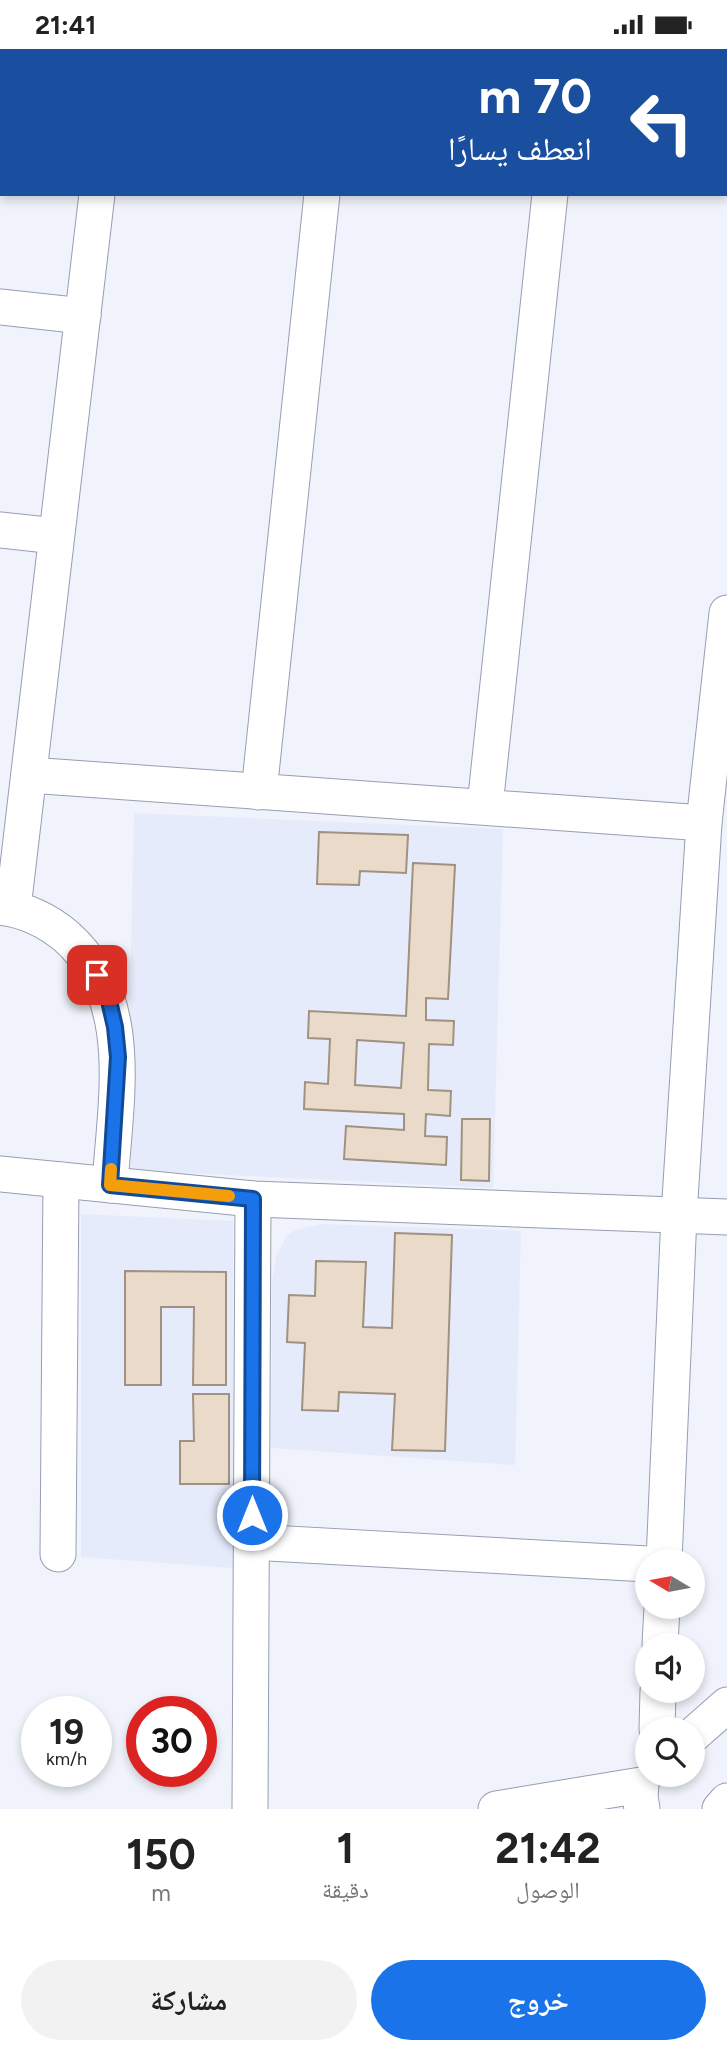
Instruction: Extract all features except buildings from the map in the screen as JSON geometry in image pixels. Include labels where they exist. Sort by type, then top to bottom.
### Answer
[{"type":"street","points":[[97,196],[29,775],[6,907],[39,918],[58,930],[79,949],[97,975],[109,1001],[118,1057],[110,1185]]},
{"type":"street","points":[[259,792],[322,196]]},
{"type":"street","points":[[485,806],[551,196]]},
{"type":"street","points":[[0,307],[83,316]]},
{"type":"street","points":[[0,530],[56,536]]},
{"type":"street","points":[[665,1549],[679,1215],[704,823],[727,613]]},
{"type":"street","points":[[29,775],[704,823]]},
{"type":"street","points":[[0,1174],[253,1199],[727,1217]]},
{"type":"street","points":[[58,1555],[61,1180]]},
{"type":"street","points":[[250,1809],[253,1199]]},
{"type":"street","points":[[252,1542],[635,1563]]},
{"type":"street","points":[[705,1724],[727,1705]]},
{"type":"street","points":[[496,1809],[640,1794]]},
{"type":"street","points":[[720,1809],[727,1801]]},
{"type":"shaded area","points":[[134,813],[503,829],[493,1188],[126,1170]]},
{"type":"shaded area","points":[[81,1214],[233,1221],[233,1568],[81,1557]]},
{"type":"shaded area","points":[[321,1224],[521,1231],[515,1465],[271,1448],[272,1281],[276,1257],[286,1237],[295,1230]]},
{"type":"slow traffic","points":[[111,1169],[110,1185],[229,1196]]},
{"type":"route","points":[[97,975],[109,1001],[118,1057],[110,1185],[253,1199],[252,1515]]}]
